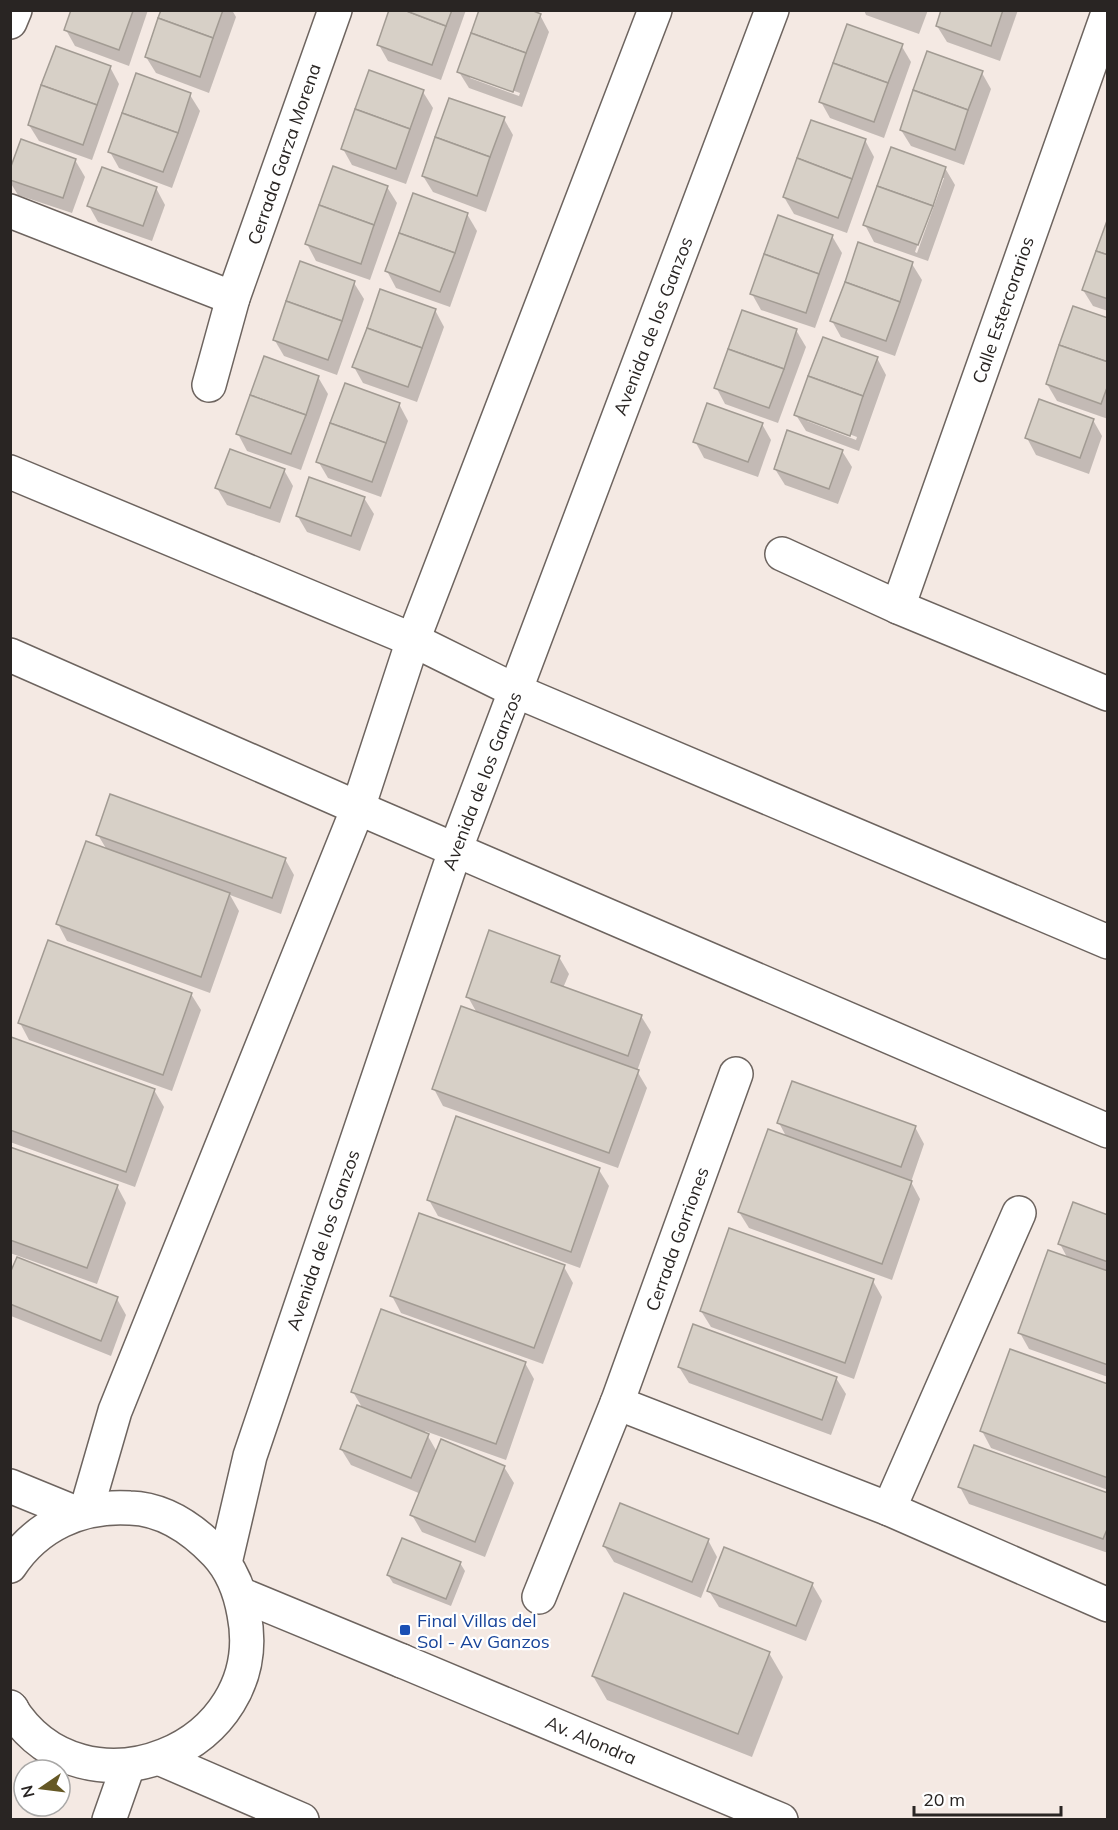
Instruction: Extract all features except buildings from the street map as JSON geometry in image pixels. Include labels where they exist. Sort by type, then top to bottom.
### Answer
[{"type":"street","points":[[10,22],[15,10]]},
{"type":"street","name":"Cerrada Garza Morena","points":[[209,385],[233,298],[335,10]]},
{"type":"street","points":[[81,1512],[114,1411],[358,808],[413,640],[655,10]]},
{"type":"street","name":"Avenida de los Ganzos","points":[[225,1563],[250,1456],[456,848],[772,10]]},
{"type":"street","name":"Calle Estercorarios","points":[[898,607],[1107,13]]},
{"type":"street","points":[[10,211],[233,298]]},
{"type":"street","points":[[10,472],[413,640],[516,691],[1107,942]]},
{"type":"street","points":[[782,554],[898,607],[1107,694]]},
{"type":"street","points":[[10,655],[358,808],[456,848],[1107,1131]]},
{"type":"street","name":"Cerrada Gorriones","points":[[538,1597],[617,1403],[736,1074]]},
{"type":"street","points":[[889,1509],[1019,1213]]},
{"type":"street","points":[[617,1403],[889,1509],[1107,1605]]},
{"type":"street","points":[[10,1485],[81,1512]]},
{"type":"street","points":[[10,1566],[20,1551],[45,1528],[81,1512],[108,1506],[142,1508],[174,1519],[202,1538],[225,1563],[240,1594],[247,1627],[245,1661],[235,1693],[216,1721],[191,1744],[160,1759],[128,1766],[94,1764],[62,1753],[12,1716]]},
{"type":"street","name":"Av. Alondra","points":[[240,1594],[781,1820]]},
{"type":"street","points":[[160,1759],[302,1820]]},
{"type":"street","points":[[109,1820],[128,1766]]},
{"type":"place","name":"Final Villas del Sol - Av Ganzos","points":[[405,1630]]}]
